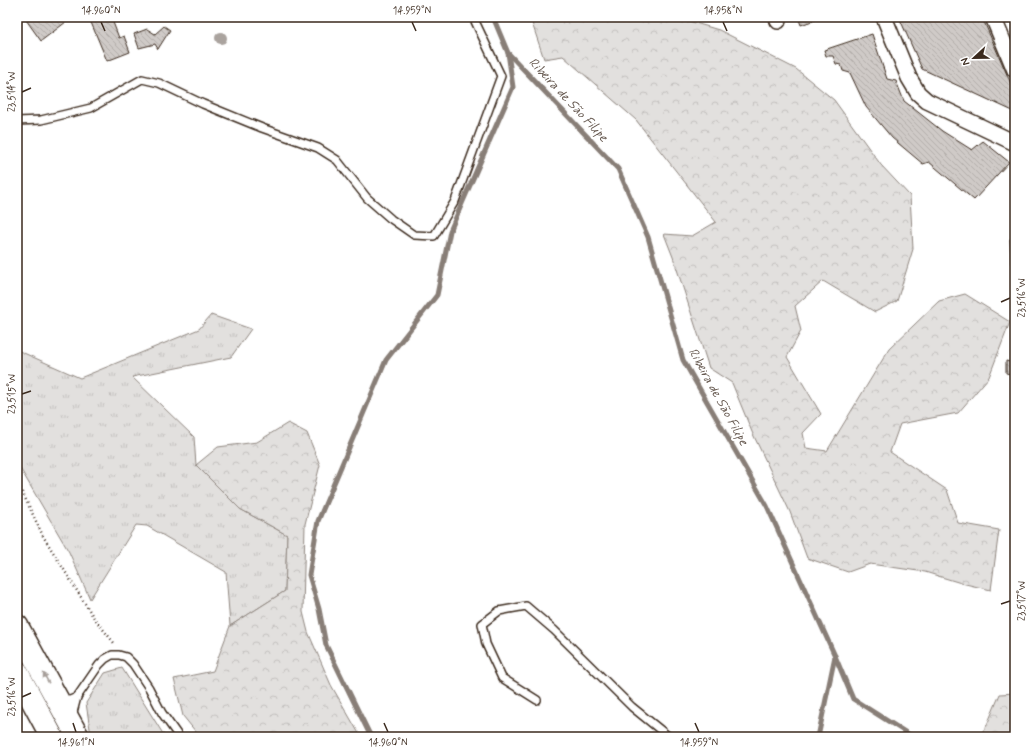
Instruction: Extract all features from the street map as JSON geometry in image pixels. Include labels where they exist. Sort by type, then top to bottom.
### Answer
[{"type":"highway","points":[[17,626],[67,698],[74,730]]},
{"type":"highway","points":[[17,672],[52,737]]},
{"type":"street","points":[[884,17],[909,78],[918,93],[927,101],[1015,143]]},
{"type":"street","points":[[993,17],[1015,70]]},
{"type":"lane","points":[[17,121],[41,120],[91,108],[142,80],[160,83],[203,104],[262,128],[318,148],[337,160],[367,198],[391,219],[414,235],[434,236],[455,202],[501,76],[473,17]]},
{"type":"lane","points":[[537,700],[502,678],[486,644],[482,624],[499,611],[526,606],[554,630],[632,707],[669,737]]},
{"type":"lane","points":[[67,698],[105,659],[112,655],[126,657],[134,664],[162,713],[179,737]]},
{"type":"path","points":[[17,481],[43,536],[82,599],[94,618],[126,657]]},
{"type":"green space","points":[[530,17],[675,17],[719,30],[796,69],[834,100],[881,165],[910,196],[913,249],[897,301],[875,312],[823,281],[795,306],[801,331],[787,357],[821,414],[803,433],[806,448],[827,451],[889,349],[939,301],[965,294],[1010,322],[989,377],[958,413],[900,424],[890,452],[947,490],[958,523],[999,530],[991,590],[925,572],[870,564],[848,572],[807,558],[790,512],[752,432],[732,383],[709,368],[673,257],[664,234],[692,236],[716,222],[636,120],[563,56],[544,59]]},
{"type":"green space","points":[[211,315],[251,329],[231,357],[132,377],[194,437],[196,465],[240,509],[287,535],[285,591],[230,626],[226,572],[147,526],[136,525],[90,599],[69,552],[17,463],[17,350],[80,378],[199,329]]},
{"type":"green space","points":[[288,423],[307,433],[320,465],[305,524],[303,612],[308,632],[331,685],[361,737],[200,737],[183,716],[174,679],[213,671],[230,626],[285,591],[287,535],[240,509],[196,465],[218,447],[257,442]]},
{"type":"green space","points":[[122,668],[165,737],[95,737],[90,729],[86,703],[105,673]]},
{"type":"green space","points":[[1015,693],[1015,737],[978,737],[986,727],[1000,694]]},
{"type":"building","points":[[24,17],[62,17],[66,22],[41,41]]},
{"type":"building","points":[[97,17],[111,17],[119,38],[124,36],[130,52],[107,61],[90,20]]},
{"type":"building","points":[[798,17],[823,17],[801,25]]},
{"type":"building","points":[[899,17],[982,17],[1015,93],[1015,112],[922,69]]},
{"type":"building","points":[[164,26],[170,30],[158,49],[155,44],[139,48],[134,34],[147,29],[155,34]]},
{"type":"building","points":[[872,34],[887,79],[896,81],[904,101],[942,131],[972,150],[983,141],[1009,162],[974,200],[929,162],[923,164],[892,138],[866,107],[850,73],[843,71],[841,65],[836,64],[833,56],[826,56],[824,50]]},
{"type":"building","points":[[1015,234],[1015,263],[1011,264],[1010,239]]},
{"type":"building","points":[[1015,355],[1015,375],[1006,373],[1006,361],[1014,363]]},
{"type":"waterway","name":"Ribeira de São Filipe","points":[[493,17],[508,53],[618,169],[648,237],[683,360],[767,506],[853,699],[913,737]]},
{"type":"waterway","points":[[371,737],[326,645],[319,609],[309,575],[318,521],[386,360],[437,295],[450,231],[513,87],[508,53]]},
{"type":"waterway","points":[[818,737],[835,656]]}]
